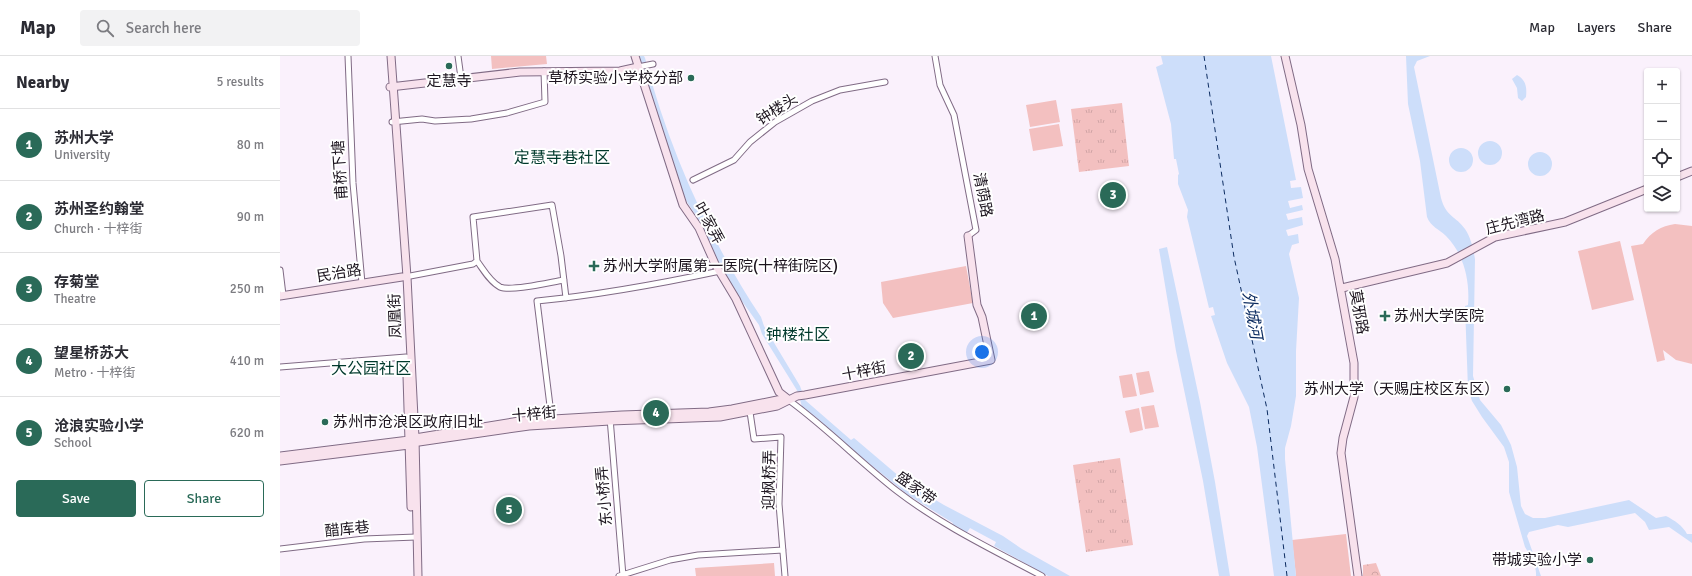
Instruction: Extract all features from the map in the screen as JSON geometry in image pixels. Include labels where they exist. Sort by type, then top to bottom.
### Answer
[{"type":"street","name":"甫桥下塘","points":[[348,56],[353,183],[362,283]]},
{"type":"street","name":"凤凰街","points":[[387,56],[394,122],[404,277],[412,441],[414,576]]},
{"type":"street","name":"凤凰街","points":[[391,56],[391,87]]},
{"type":"street","points":[[458,56],[461,78]]},
{"type":"street","name":"叶家弄","points":[[635,56],[640,67],[684,204],[699,228],[720,271],[736,299],[779,392],[790,401]]},
{"type":"street","name":"清荫路","points":[[935,56],[940,85],[954,115],[976,230],[968,236],[977,305],[982,317],[991,360]]},
{"type":"street","name":"莫邪路","points":[[1284,56],[1301,124],[1308,169],[1334,254],[1342,288],[1354,363],[1354,397],[1342,443],[1341,459],[1358,576]]},
{"type":"street","points":[[391,87],[461,78],[544,71],[620,71],[651,64]]},
{"type":"street","points":[[394,122],[422,119],[436,121],[471,119],[506,114],[545,102],[544,71]]},
{"type":"street","name":"钟楼头","points":[[693,180],[734,160],[750,142],[775,122],[812,101],[840,90],[885,82]]},
{"type":"street","points":[[1680,176],[1692,171]]},
{"type":"street","name":"庄先湾路","points":[[1342,288],[1447,263],[1474,247],[1495,237],[1566,222],[1644,190]]},
{"type":"street","points":[[564,280],[514,288],[500,287],[493,282],[477,261],[473,217],[552,204],[564,280],[566,298]]},
{"type":"street","points":[[404,277],[472,264],[477,261]]},
{"type":"street","points":[[280,270],[281,295]]},
{"type":"street","points":[[552,422],[537,301],[566,298],[667,282],[720,271]]},
{"type":"street","name":"民治路","points":[[281,295],[404,277]]},
{"type":"street","name":"凤凰街","points":[[404,277],[406,357],[412,441]]},
{"type":"street","points":[[280,367],[406,357]]},
{"type":"street","name":"十梓街","points":[[610,418],[704,418],[750,412],[790,401],[797,396],[991,360]]},
{"type":"street","name":"十梓街","points":[[280,456],[486,432],[552,422],[709,412],[782,399],[790,401]]},
{"type":"street","name":"盛家带","points":[[790,401],[808,414],[908,499],[970,538],[1042,576]]},
{"type":"street","name":"迎枫桥弄","points":[[750,412],[754,439],[781,437],[779,504],[785,576]]},
{"type":"street","name":"东小桥弄","points":[[610,418],[621,576]]},
{"type":"street","name":"十梓街","points":[[280,461],[412,441]]},
{"type":"street","name":"凤凰街","points":[[414,537],[418,576]]},
{"type":"street","name":"醋库巷","points":[[280,549],[364,539],[414,537]]},
{"type":"street","points":[[621,576],[670,560],[698,555],[783,550]]},
{"type":"green space","points":[[491,56],[546,56],[547,64],[492,69]]},
{"type":"green space","points":[[1056,100],[1060,122],[1030,127],[1026,105]]},
{"type":"green space","points":[[1122,103],[1129,166],[1079,172],[1071,109]]},
{"type":"green space","points":[[1059,124],[1063,146],[1033,151],[1029,129]]},
{"type":"green space","points":[[1675,224],[1692,226],[1692,364],[1676,360],[1663,350],[1665,360],[1657,362],[1631,246],[1643,244],[1649,236],[1657,230],[1665,226]]},
{"type":"green space","points":[[1620,241],[1634,300],[1592,310],[1578,251]]},
{"type":"green space","points":[[966,266],[973,303],[893,318],[883,303],[881,282]]},
{"type":"green space","points":[[1149,371],[1154,392],[1140,395],[1136,373]]},
{"type":"green space","points":[[1132,374],[1137,396],[1123,398],[1119,376]]},
{"type":"green space","points":[[1154,405],[1159,427],[1145,429],[1141,407]]},
{"type":"green space","points":[[1139,408],[1143,430],[1130,433],[1125,411]]},
{"type":"green space","points":[[1120,458],[1133,545],[1086,552],[1073,465]]},
{"type":"green space","points":[[1346,534],[1351,576],[1296,576],[1292,540]]},
{"type":"green space","points":[[774,563],[775,576],[696,576],[695,568]]},
{"type":"green space","points":[[1376,563],[1381,576],[1363,576],[1363,565]]},
{"type":"water","points":[[637,56],[644,56],[645,58],[666,126],[692,193],[724,257],[761,317],[764,326],[800,386],[805,400],[851,440],[854,438],[907,483],[944,505],[1003,536],[1022,549],[1070,576],[1048,576],[994,546],[996,542],[970,528],[966,534],[952,525],[953,523],[908,495],[802,407],[798,392],[762,334],[759,325],[724,276],[697,217],[687,202],[673,170]]},
{"type":"water","name":"外城河","points":[[1161,56],[1271,56],[1296,180],[1290,181],[1291,188],[1301,187],[1303,198],[1288,201],[1290,208],[1302,205],[1303,210],[1286,214],[1288,220],[1302,217],[1303,225],[1286,230],[1288,236],[1298,234],[1299,243],[1292,245],[1289,254],[1299,298],[1296,351],[1296,396],[1291,426],[1285,448],[1296,576],[1274,576],[1257,447],[1249,407],[1227,363],[1211,316],[1215,315],[1213,307],[1209,308],[1187,217],[1188,210],[1178,184],[1179,174],[1176,159],[1174,159],[1171,124],[1156,67],[1163,64]]},
{"type":"water","points":[[1406,56],[1430,56],[1417,61],[1414,67],[1441,198],[1448,213],[1462,225],[1467,232],[1472,243],[1475,259],[1473,376],[1480,400],[1501,425],[1511,445],[1517,467],[1521,506],[1525,514],[1533,518],[1545,518],[1629,500],[1656,518],[1666,516],[1675,521],[1687,534],[1692,534],[1692,543],[1669,527],[1649,530],[1645,522],[1635,513],[1568,527],[1558,525],[1529,532],[1527,536],[1541,576],[1536,576],[1531,557],[1525,547],[1509,492],[1509,462],[1504,447],[1472,401],[1468,389],[1465,306],[1468,305],[1467,277],[1461,259],[1452,243],[1446,236],[1433,226],[1427,217],[1420,161],[1408,104]]},
{"type":"water","points":[[1517,75],[1522,79],[1526,87],[1526,97],[1522,101],[1518,98],[1517,88],[1512,79]]},
{"type":"water","points":[[1490,141],[1495,142],[1501,148],[1501,158],[1495,164],[1490,165],[1485,164],[1479,158],[1478,153],[1479,148],[1485,142]]},
{"type":"water","points":[[1461,148],[1466,149],[1472,155],[1472,165],[1466,171],[1461,172],[1456,171],[1450,165],[1449,160],[1450,155],[1456,149]]},
{"type":"water","points":[[1540,152],[1545,153],[1551,159],[1551,169],[1545,175],[1540,176],[1535,175],[1529,169],[1528,164],[1529,159],[1535,153]]},
{"type":"water","points":[[1167,247],[1200,402],[1230,576],[1219,576],[1203,481],[1176,351],[1159,249]]},
{"type":"ferry route","points":[[1204,56],[1234,257],[1267,409],[1287,576]]},
{"type":"place","name":"定慧寺","points":[[449,66]]},
{"type":"place","name":"草桥实验小学校分部","points":[[691,78]]},
{"type":"place","name":"存菊堂","points":[[1113,195]]},
{"type":"place","name":"苏州大学附属第一医院(十梓街院区)","points":[[594,266]]},
{"type":"place","name":"苏州大学","points":[[1034,316]]},
{"type":"place","name":"苏州大学医院","points":[[1385,316]]},
{"type":"place","name":"苏州圣约翰堂","points":[[911,356]]},
{"type":"place","name":"苏州大学（天赐庄校区东区）","points":[[1507,389]]},
{"type":"place","name":"望星桥苏大","points":[[656,413]]},
{"type":"place","name":"苏州市沧浪区政府旧址","points":[[325,422]]},
{"type":"place","name":"沧浪实验小学","points":[[509,510]]},
{"type":"place","name":"带城实验小学","points":[[1590,560]]},
{"type":"district","name":"定慧寺巷社区","points":[[562,157]]},
{"type":"district","name":"钟楼社区","points":[[798,334]]},
{"type":"district","name":"大公园社区","points":[[371,368]]}]
